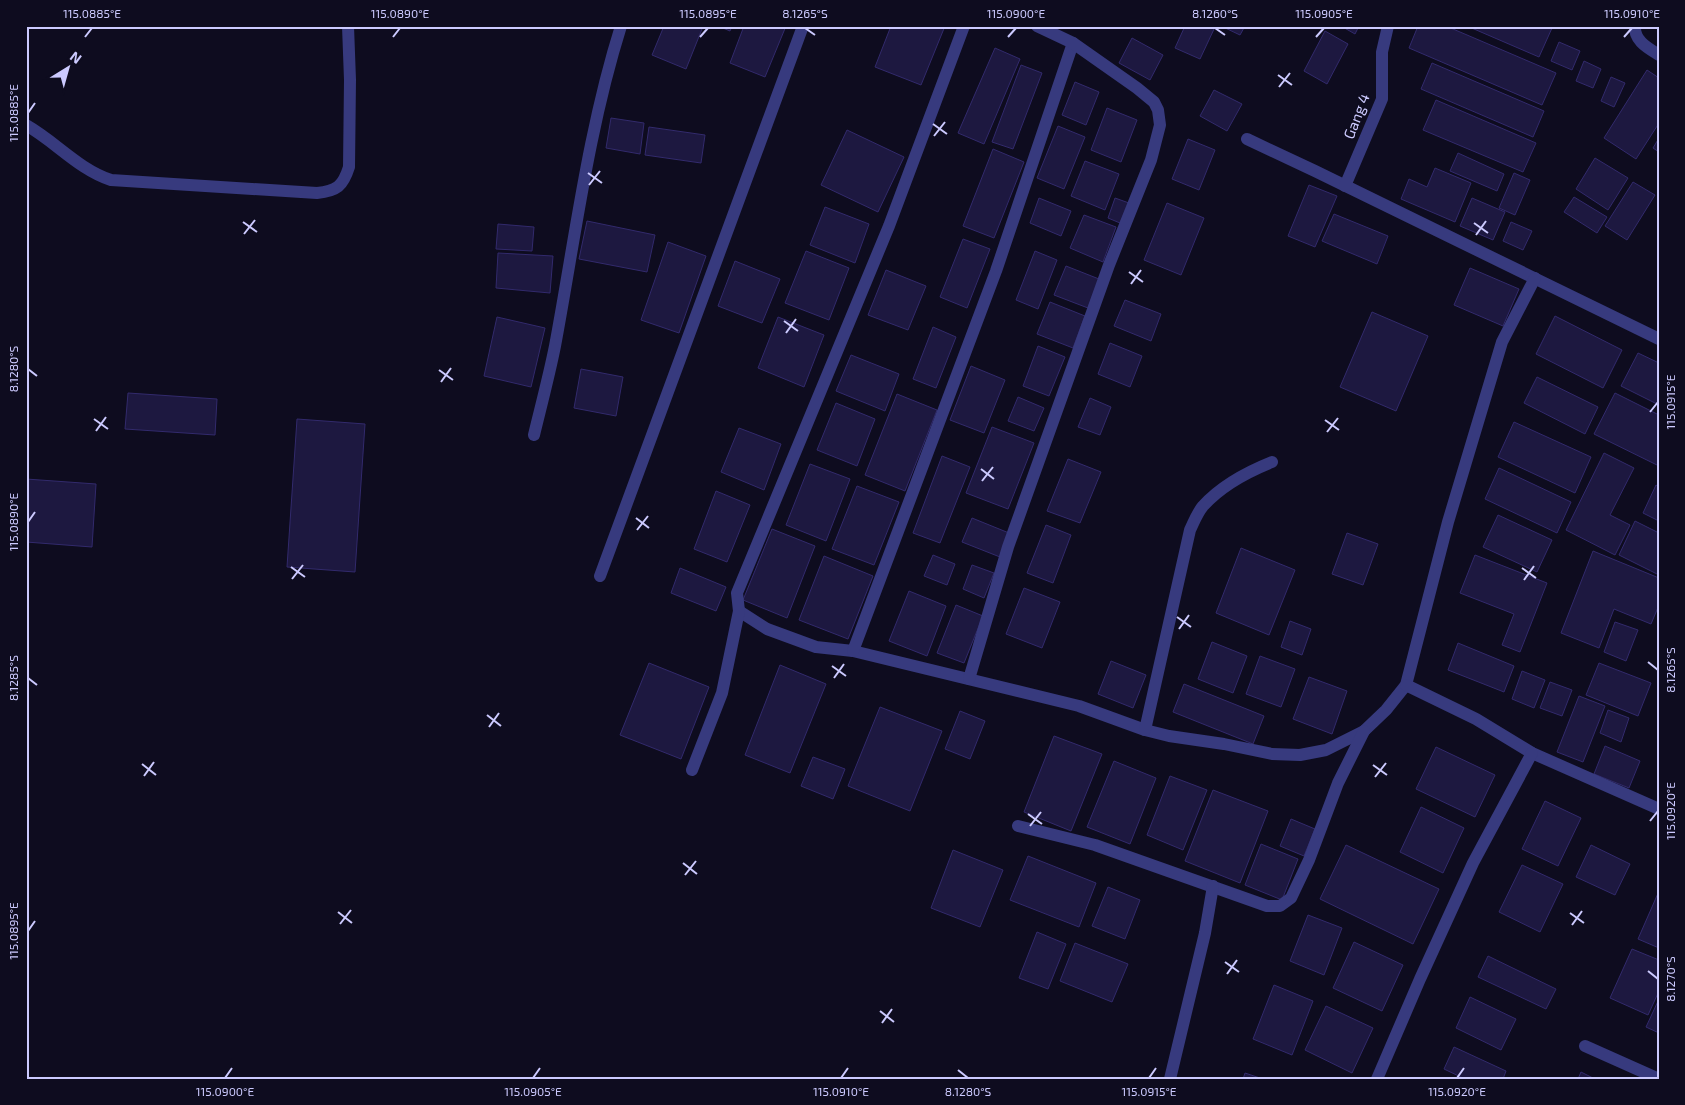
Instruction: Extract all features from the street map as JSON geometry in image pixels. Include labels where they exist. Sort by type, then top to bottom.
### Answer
[{"type":"street","points":[[26,125],[85,169],[97,176],[110,180],[317,193],[330,191],[339,187],[346,177],[349,167],[350,80],[348,26]]},
{"type":"street","points":[[534,435],[554,347],[591,144],[610,63],[621,26]]},
{"type":"street","points":[[600,576],[803,26]]},
{"type":"street","points":[[692,770],[722,693],[739,611],[737,593],[798,452],[890,226],[964,26]]},
{"type":"street","points":[[970,679],[1008,547],[1109,265],[1151,160],[1160,124],[1158,110],[1154,102],[1108,66],[1073,43],[1037,26]]},
{"type":"street","name":"Gang 4","points":[[1345,186],[1382,99],[1382,52],[1388,26]]},
{"type":"street","points":[[1635,26],[1634,33],[1642,44],[1659,55]]},
{"type":"street","points":[[853,651],[996,271],[1073,43]]},
{"type":"street","points":[[1247,139],[1659,339]]},
{"type":"street","points":[[1018,826],[1095,845],[1266,906],[1280,906],[1291,898],[1312,853],[1338,783],[1364,732],[1386,710],[1406,685],[1448,522],[1502,342],[1536,278]]},
{"type":"street","points":[[1146,730],[1190,530],[1202,508],[1224,488],[1259,467],[1272,462]]},
{"type":"street","points":[[739,611],[767,629],[816,647],[853,651],[1079,706],[1146,730],[1169,736],[1224,744],[1272,754],[1300,755],[1326,750],[1364,732]]},
{"type":"street","points":[[1406,685],[1476,719],[1532,753],[1658,804]]},
{"type":"street","points":[[1377,1079],[1420,979],[1473,864],[1532,753]]},
{"type":"street","points":[[1170,1079],[1205,933],[1213,886]]},
{"type":"street","points":[[1586,1046],[1659,1079]]},
{"type":"building","points":[[664,26],[694,26],[702,29],[686,69],[652,55]]},
{"type":"building","points":[[718,26],[732,26],[730,31]]},
{"type":"building","points":[[744,26],[786,26],[765,77],[730,63]]},
{"type":"building","points":[[891,26],[945,26],[921,85],[875,67]]},
{"type":"building","points":[[1185,26],[1215,27],[1200,59],[1175,48]]},
{"type":"building","points":[[1221,26],[1245,26],[1240,35]]},
{"type":"building","points":[[1341,26],[1359,26],[1355,34]]},
{"type":"building","points":[[1418,26],[1446,26],[1556,73],[1542,105],[1409,48]]},
{"type":"building","points":[[1467,26],[1548,26],[1552,28],[1539,57]]},
{"type":"building","points":[[1325,31],[1348,44],[1327,84],[1304,71]]},
{"type":"building","points":[[1132,38],[1163,55],[1150,80],[1119,63]]},
{"type":"building","points":[[1559,42],[1580,51],[1572,70],[1551,61]]},
{"type":"building","points":[[995,48],[1020,59],[984,144],[958,133]]},
{"type":"building","points":[[1584,61],[1601,69],[1593,88],[1576,81]]},
{"type":"building","points":[[1432,63],[1544,111],[1533,137],[1421,89]]},
{"type":"building","points":[[1021,65],[1042,73],[1013,149],[992,142]]},
{"type":"building","points":[[1647,70],[1659,78],[1659,123],[1636,159],[1604,138]]},
{"type":"building","points":[[1611,77],[1625,83],[1614,107],[1601,101]]},
{"type":"building","points":[[1075,82],[1099,92],[1086,125],[1062,115]]},
{"type":"building","points":[[1214,90],[1242,104],[1227,131],[1200,116]]},
{"type":"building","points":[[1436,100],[1536,143],[1523,172],[1423,130]]},
{"type":"building","points":[[1107,108],[1137,120],[1121,162],[1091,150]]},
{"type":"building","points":[[611,118],[644,123],[640,154],[606,148]]},
{"type":"building","points":[[1058,126],[1085,137],[1064,189],[1037,178]]},
{"type":"building","points":[[649,127],[705,135],[701,163],[645,155]]},
{"type":"building","points":[[847,130],[904,157],[878,212],[821,185]]},
{"type":"building","points":[[1659,138],[1659,152],[1653,148]]},
{"type":"building","points":[[1188,139],[1215,150],[1199,190],[1172,179]]},
{"type":"building","points":[[993,149],[1024,162],[994,238],[963,226]]},
{"type":"building","points":[[1458,153],[1504,174],[1497,191],[1450,171]]},
{"type":"building","points":[[1595,158],[1628,178],[1608,210],[1576,189]]},
{"type":"building","points":[[1085,161],[1119,174],[1105,210],[1071,196]]},
{"type":"building","points":[[1435,168],[1471,183],[1455,222],[1401,199],[1409,179],[1427,187]]},
{"type":"building","points":[[1514,173],[1530,180],[1515,215],[1499,208]]},
{"type":"building","points":[[1633,182],[1655,195],[1627,240],[1605,226]]},
{"type":"building","points":[[1309,185],[1337,196],[1315,247],[1288,236]]},
{"type":"building","points":[[1574,197],[1607,217],[1597,233],[1564,212]]},
{"type":"building","points":[[1039,198],[1071,211],[1061,236],[1030,223]]},
{"type":"building","points":[[1115,198],[1129,203],[1120,223],[1108,218]]},
{"type":"building","points":[[1472,198],[1505,212],[1493,240],[1460,226]]},
{"type":"building","points":[[1167,203],[1204,218],[1181,275],[1144,260]]},
{"type":"building","points":[[825,207],[869,224],[855,263],[810,245]]},
{"type":"building","points":[[1334,214],[1388,236],[1377,264],[1322,241]]},
{"type":"building","points":[[1084,215],[1116,227],[1103,262],[1070,248]]},
{"type":"building","points":[[587,221],[655,235],[647,272],[579,259]]},
{"type":"building","points":[[1511,222],[1532,231],[1523,250],[1503,241]]},
{"type":"building","points":[[498,224],[534,227],[532,251],[496,249]]},
{"type":"building","points":[[963,239],[990,249],[967,308],[940,297]]},
{"type":"building","points":[[668,242],[706,256],[679,333],[641,320]]},
{"type":"building","points":[[806,251],[849,268],[829,320],[785,303]]},
{"type":"building","points":[[1035,251],[1057,260],[1038,309],[1016,300]]},
{"type":"building","points":[[498,253],[553,256],[550,293],[496,288]]},
{"type":"building","points":[[735,261],[780,279],[762,323],[718,306]]},
{"type":"building","points":[[1066,266],[1099,279],[1088,308],[1054,295]]},
{"type":"building","points":[[1470,268],[1519,289],[1503,326],[1454,305]]},
{"type":"building","points":[[886,270],[926,286],[908,330],[868,315]]},
{"type":"building","points":[[1125,300],[1161,314],[1151,341],[1114,326]]},
{"type":"building","points":[[1050,302],[1085,316],[1073,348],[1037,334]]},
{"type":"building","points":[[1372,312],[1428,336],[1396,411],[1340,387]]},
{"type":"building","points":[[1555,316],[1622,350],[1603,388],[1536,354]]},
{"type":"building","points":[[497,317],[545,328],[531,387],[484,376]]},
{"type":"building","points":[[778,317],[824,335],[804,387],[758,368]]},
{"type":"building","points":[[933,327],[956,337],[936,388],[913,379]]},
{"type":"building","points":[[1110,343],[1142,356],[1130,387],[1098,374]]},
{"type":"building","points":[[1038,346],[1065,357],[1049,396],[1023,386]]},
{"type":"building","points":[[1638,353],[1659,363],[1659,405],[1621,386]]},
{"type":"building","points":[[851,355],[899,374],[885,411],[836,391]]},
{"type":"building","points":[[971,366],[1005,380],[984,433],[950,420]]},
{"type":"building","points":[[581,369],[623,377],[616,416],[574,408]]},
{"type":"building","points":[[1537,377],[1598,407],[1585,434],[1524,403]]},
{"type":"building","points":[[128,393],[217,399],[215,435],[125,429]]},
{"type":"building","points":[[1615,393],[1659,415],[1659,466],[1594,434]]},
{"type":"building","points":[[897,394],[937,410],[905,491],[865,475]]},
{"type":"building","points":[[1018,397],[1044,408],[1034,431],[1008,421]]},
{"type":"building","points":[[1090,398],[1111,407],[1100,435],[1078,427]]},
{"type":"building","points":[[836,403],[875,419],[857,466],[817,450]]},
{"type":"building","points":[[297,419],[365,424],[355,572],[287,567]]},
{"type":"building","points":[[1514,422],[1591,457],[1575,493],[1498,457]]},
{"type":"building","points":[[992,427],[1034,443],[1008,509],[966,493]]},
{"type":"building","points":[[739,428],[781,444],[764,490],[721,472]]},
{"type":"building","points":[[1604,453],[1634,468],[1610,515],[1630,525],[1615,555],[1566,530]]},
{"type":"building","points":[[942,456],[970,467],[940,543],[913,533]]},
{"type":"building","points":[[1068,459],[1101,472],[1080,523],[1047,511]]},
{"type":"building","points":[[810,464],[850,479],[826,541],[786,525]]},
{"type":"building","points":[[1499,468],[1571,502],[1557,533],[1485,499]]},
{"type":"building","points":[[26,479],[96,484],[92,547],[26,542]]},
{"type":"building","points":[[1656,485],[1659,487],[1659,521],[1643,513]]},
{"type":"building","points":[[857,486],[899,502],[874,565],[832,549]]},
{"type":"building","points":[[716,491],[750,505],[727,562],[694,549]]},
{"type":"building","points":[[1498,515],[1552,540],[1537,572],[1483,547]]},
{"type":"building","points":[[972,518],[1009,533],[1000,557],[962,542]]},
{"type":"building","points":[[1635,521],[1659,533],[1659,575],[1619,555]]},
{"type":"building","points":[[1046,525],[1071,535],[1053,583],[1027,573]]},
{"type":"building","points":[[772,529],[815,546],[787,618],[743,600]]},
{"type":"building","points":[[1347,533],[1378,544],[1363,585],[1332,574]]},
{"type":"building","points":[[1241,548],[1295,570],[1269,635],[1216,613]]},
{"type":"building","points":[[1593,551],[1659,578],[1659,605],[1651,624],[1614,609],[1599,648],[1561,633]]},
{"type":"building","points":[[933,555],[955,564],[947,585],[924,576]]},
{"type":"building","points":[[1475,555],[1547,583],[1520,652],[1502,645],[1514,614],[1460,593]]},
{"type":"building","points":[[824,556],[873,576],[848,639],[799,620]]},
{"type":"building","points":[[972,565],[994,573],[984,598],[963,589]]},
{"type":"building","points":[[680,568],[726,587],[716,611],[671,593]]},
{"type":"building","points":[[1024,588],[1060,602],[1042,648],[1006,634]]},
{"type":"building","points":[[909,591],[946,606],[927,656],[889,641]]},
{"type":"building","points":[[956,605],[983,616],[964,663],[937,653]]},
{"type":"building","points":[[1290,621],[1311,629],[1302,655],[1281,647]]},
{"type":"building","points":[[1615,622],[1638,630],[1626,661],[1604,652]]},
{"type":"building","points":[[1212,642],[1247,656],[1233,693],[1198,679]]},
{"type":"building","points":[[1458,643],[1514,666],[1504,692],[1448,670]]},
{"type":"building","points":[[1260,656],[1295,669],[1281,707],[1246,694]]},
{"type":"building","points":[[1111,661],[1146,675],[1133,708],[1098,694]]},
{"type":"building","points":[[649,663],[709,687],[681,759],[620,735]]},
{"type":"building","points":[[1599,663],[1651,683],[1638,716],[1586,695]]},
{"type":"building","points":[[780,665],[826,684],[790,773],[745,755]]},
{"type":"building","points":[[1522,671],[1545,680],[1534,708],[1512,699]]},
{"type":"building","points":[[1309,677],[1347,691],[1332,734],[1293,719]]},
{"type":"building","points":[[1550,682],[1572,690],[1562,716],[1540,708]]},
{"type":"building","points":[[1184,684],[1264,716],[1253,744],[1173,712]]},
{"type":"building","points":[[1579,696],[1605,706],[1583,762],[1557,752]]},
{"type":"building","points":[[880,707],[942,731],[910,811],[848,786]]},
{"type":"building","points":[[1608,710],[1629,718],[1621,742],[1600,733]]},
{"type":"building","points":[[960,711],[985,721],[970,759],[945,749]]},
{"type":"building","points":[[1054,736],[1102,754],[1071,831],[1024,812]]},
{"type":"building","points":[[1605,746],[1640,761],[1629,788],[1594,774]]},
{"type":"building","points":[[1436,747],[1495,775],[1475,817],[1416,789]]},
{"type":"building","points":[[813,757],[845,769],[833,799],[801,786]]},
{"type":"building","points":[[1114,761],[1156,778],[1130,844],[1087,827]]},
{"type":"building","points":[[1170,776],[1207,790],[1183,850],[1147,835]]},
{"type":"building","points":[[1213,790],[1268,811],[1240,883],[1185,861]]},
{"type":"building","points":[[1545,801],[1581,818],[1558,866],[1522,849]]},
{"type":"building","points":[[1421,807],[1464,828],[1443,873],[1400,852]]},
{"type":"building","points":[[1291,819],[1315,829],[1304,856],[1280,846]]},
{"type":"building","points":[[1261,844],[1298,859],[1282,900],[1245,885]]},
{"type":"building","points":[[1346,845],[1439,889],[1413,944],[1320,899]]},
{"type":"building","points":[[1591,845],[1630,864],[1615,895],[1576,877]]},
{"type":"building","points":[[953,850],[1003,870],[980,927],[931,908]]},
{"type":"building","points":[[1028,856],[1096,883],[1079,927],[1010,900]]},
{"type":"building","points":[[1522,865],[1563,884],[1540,932],[1499,912]]},
{"type":"building","points":[[1108,887],[1140,900],[1125,939],[1092,926]]},
{"type":"building","points":[[1659,891],[1659,948],[1638,939]]},
{"type":"building","points":[[1308,915],[1342,928],[1324,975],[1290,961]]},
{"type":"building","points":[[1037,932],[1066,944],[1048,989],[1019,978]]},
{"type":"building","points":[[1354,942],[1403,965],[1382,1011],[1333,988]]},
{"type":"building","points":[[1075,943],[1128,964],[1112,1002],[1060,981]]},
{"type":"building","points":[[1632,949],[1659,960],[1659,991],[1648,1015],[1610,998]]},
{"type":"building","points":[[1488,956],[1556,989],[1546,1009],[1478,977]]},
{"type":"building","points":[[1274,985],[1313,1001],[1292,1055],[1253,1039]]},
{"type":"building","points":[[1470,997],[1516,1019],[1501,1050],[1456,1028]]},
{"type":"building","points":[[1659,999],[1659,1033],[1646,1027]]},
{"type":"building","points":[[1326,1006],[1373,1028],[1352,1073],[1305,1050]]},
{"type":"building","points":[[1454,1047],[1506,1071],[1503,1079],[1465,1079],[1444,1069]]},
{"type":"building","points":[[1581,1072],[1595,1079],[1578,1079]]},
{"type":"building","points":[[1245,1073],[1263,1079],[1243,1079]]}]
